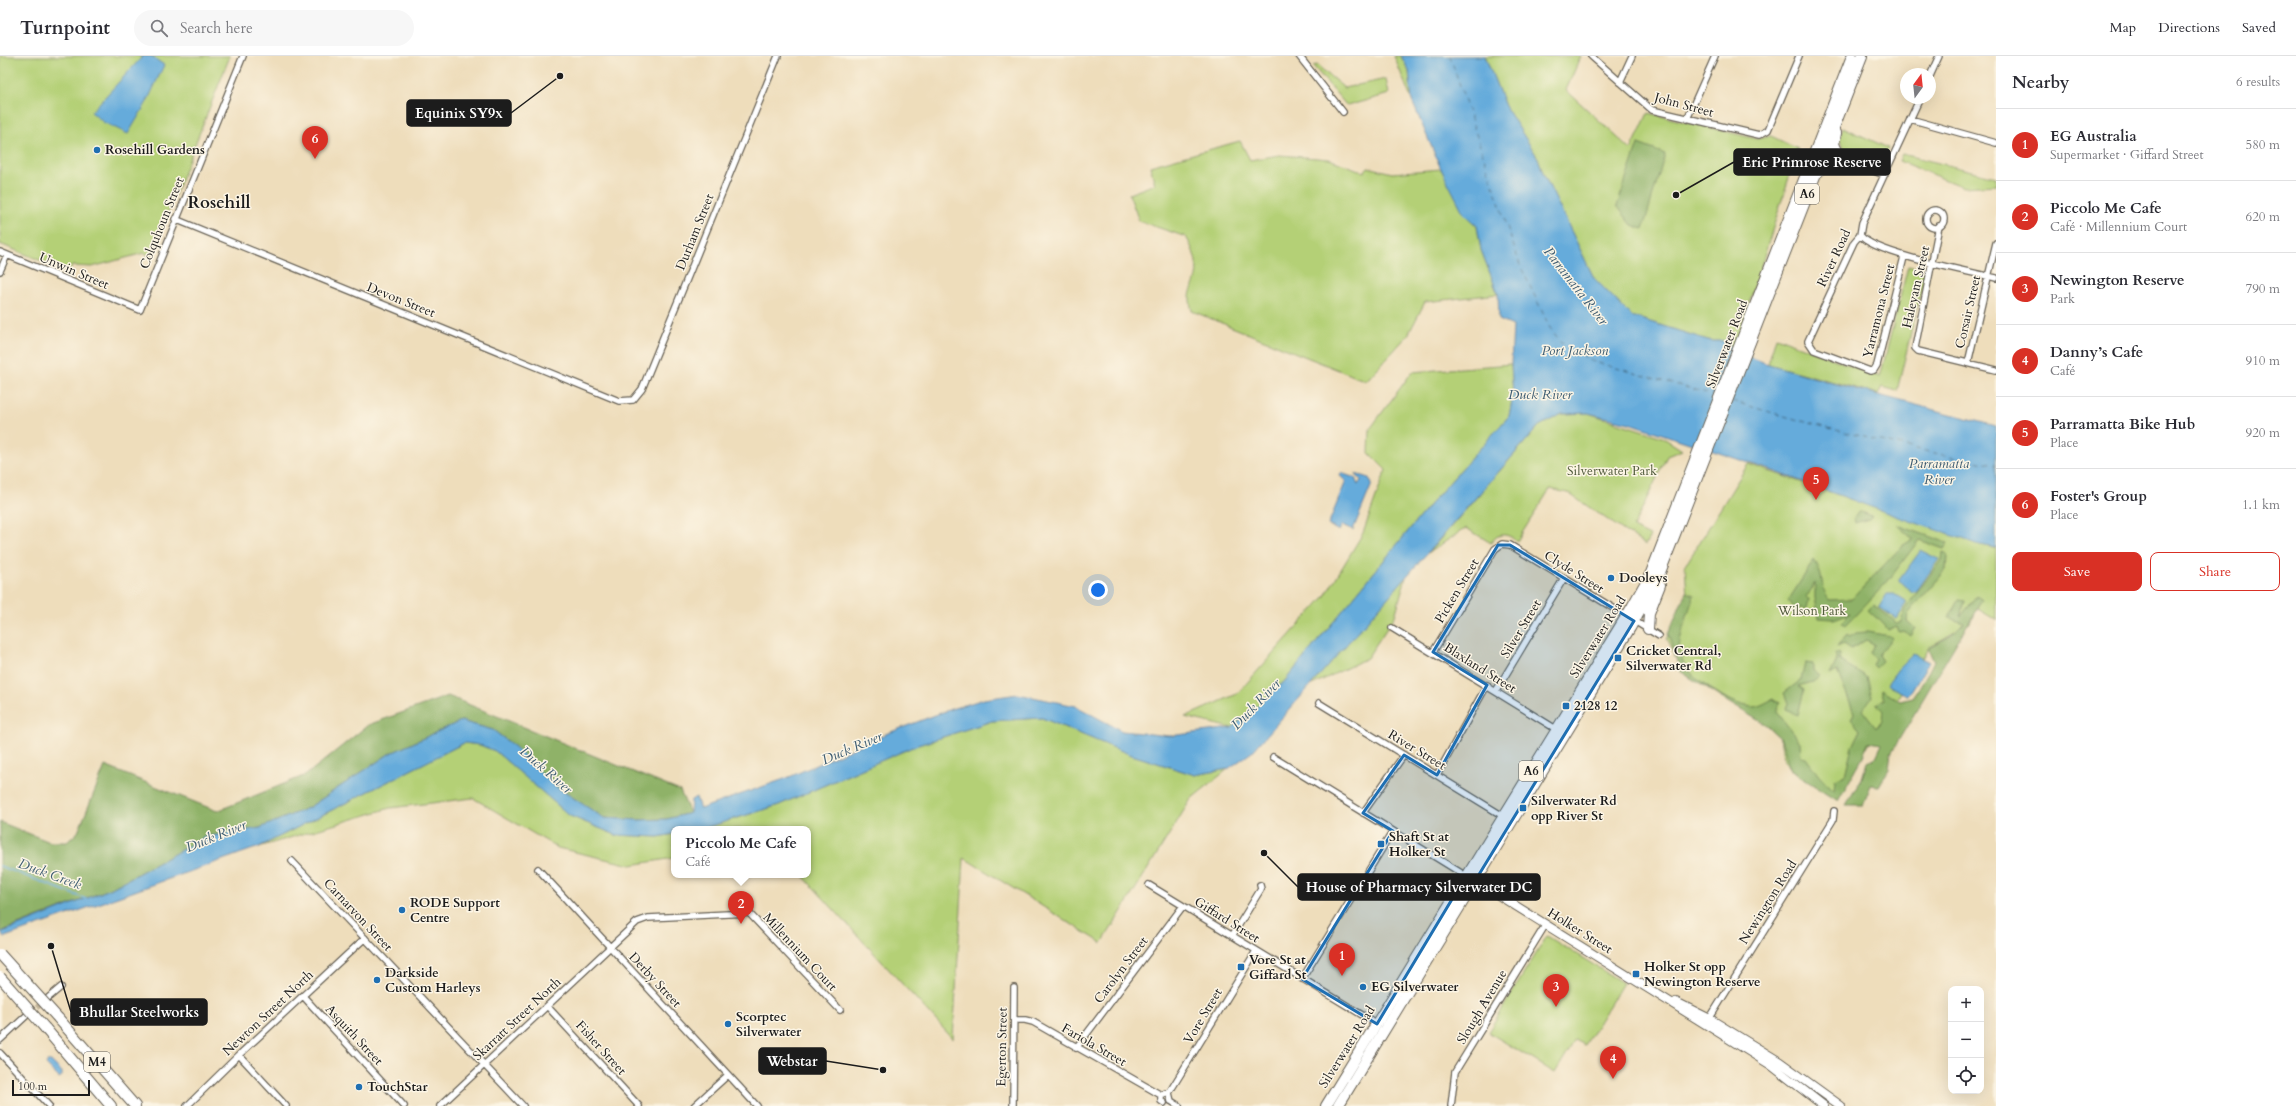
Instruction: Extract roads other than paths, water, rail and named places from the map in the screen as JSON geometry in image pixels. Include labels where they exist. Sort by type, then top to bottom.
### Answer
[{"type":"highway","name":"Silverwater Road","points":[[1751,330],[1852,56]]},
{"type":"highway","name":"Silverwater Road","points":[[1338,1106],[1471,878],[1630,619],[1651,573],[1665,551],[1751,330],[1862,56]]},
{"type":"highway","points":[[1845,159],[1836,149],[1834,140],[1851,92],[1850,86]]},
{"type":"highway","points":[[1814,176],[1828,162],[1837,158],[1845,159]]},
{"type":"highway","points":[[1648,629],[1649,613],[1658,590],[1665,551]]},
{"type":"highway","name":"Silverwater Road","points":[[1326,1106],[1376,1024],[1471,878],[1503,816],[1556,729],[1630,619]]},
{"type":"highway","name":"M4","points":[[0,954],[135,1106]]},
{"type":"highway","name":"M4","points":[[0,977],[111,1106]]},
{"type":"main road","name":"Holker Street","points":[[1471,878],[1670,1000],[1780,1062],[1841,1106]]},
{"type":"main road","name":"Holker Street","points":[[1708,1022],[1785,1074],[1824,1106]]},
{"type":"street","name":"Colquhoun Street","points":[[140,310],[175,220],[243,56]]},
{"type":"street","name":"Durham Street","points":[[618,401],[633,400],[639,396],[778,56]]},
{"type":"street","points":[[1299,56],[1330,93],[1343,112]]},
{"type":"street","name":"John Street","points":[[1591,56],[1647,108],[1753,134],[1766,133],[1799,56]]},
{"type":"street","points":[[1620,82],[1632,56]]},
{"type":"street","points":[[1687,119],[1715,56]]},
{"type":"street","points":[[1934,68],[1939,56]]},
{"type":"street","name":"River Road","points":[[1874,370],[1870,371],[1814,350],[1808,341],[1854,242],[1860,235],[1861,226],[1917,104]]},
{"type":"street","points":[[1910,119],[1996,144]]},
{"type":"street","points":[[1845,159],[1884,175]]},
{"type":"street","name":"Devon Street","points":[[175,220],[618,401]]},
{"type":"street","name":"Haleyam Street","points":[[1939,226],[1933,263],[1914,344],[1918,351],[1968,363]]},
{"type":"street","points":[[1860,235],[1866,241],[1904,257],[1996,278]]},
{"type":"street","name":"Corsair Street","points":[[1968,363],[1996,243]]},
{"type":"street","name":"Unwin Street","points":[[0,252],[140,310]]},
{"type":"street","points":[[0,271],[7,255]]},
{"type":"street","name":"Yarramona Street","points":[[1874,370],[1877,365],[1904,257]]},
{"type":"street","points":[[1968,363],[1996,370]]},
{"type":"street","name":"Clyde Street","points":[[1502,544],[1510,546],[1659,636]]},
{"type":"street","name":"Picken Street","points":[[1433,652],[1495,549],[1502,544]]},
{"type":"street","name":"Silver Street","points":[[1496,691],[1564,578]]},
{"type":"street","name":"Blaxland Street","points":[[1392,628],[1487,685],[1556,729]]},
{"type":"street","points":[[1437,775],[1487,685]]},
{"type":"street","name":"River Street","points":[[1320,703],[1503,816]]},
{"type":"street","points":[[1363,813],[1404,755]]},
{"type":"street","name":"Holker Street","points":[[1273,757],[1393,832],[1471,878]]},
{"type":"street","name":"Newington Road","points":[[1708,1022],[1833,820],[1834,810]]},
{"type":"street","points":[[1302,979],[1393,832]]},
{"type":"street","name":"Carnarvon Street","points":[[292,861],[523,1106]]},
{"type":"street","name":"Derby Street","points":[[538,869],[757,1106]]},
{"type":"street","name":"Giffard Street","points":[[1149,885],[1376,1024]]},
{"type":"street","points":[[1232,936],[1261,889],[1260,885]]},
{"type":"street","name":"Carolyn Street","points":[[1076,1048],[1183,906]]},
{"type":"street","name":"Millennium Court","points":[[610,947],[637,922],[648,918],[749,913],[840,1010]]},
{"type":"street","name":"Slough Avenue","points":[[1451,1106],[1455,1072],[1546,924]]},
{"type":"street","name":"Newton Street North","points":[[187,1106],[239,1055],[365,938]]},
{"type":"street","name":"Skarratt Street North","points":[[440,1106],[610,947]]},
{"type":"street","name":"Vore Street","points":[[1169,1093],[1256,951]]},
{"type":"street","points":[[48,998],[61,987]]},
{"type":"street","name":"Egerton Street","points":[[1013,1106],[1014,988]]},
{"type":"street","name":"Asquith Street","points":[[303,996],[404,1106]]},
{"type":"street","name":"Fisher Street","points":[[547,1006],[639,1106]]},
{"type":"street","points":[[0,1040],[26,1016]]},
{"type":"street","name":"Fariola Street","points":[[1014,1020],[1029,1021],[1161,1095]]},
{"type":"street","points":[[0,1053],[48,1106]]},
{"type":"street","points":[[239,1055],[286,1106]]},
{"type":"street","points":[[694,1106],[728,1074]]},
{"type":"street","points":[[1166,1092],[1169,1093],[1171,1096],[1171,1101],[1163,1105],[1161,1095],[1166,1092]]},
{"type":"street","points":[[1171,1101],[1179,1106]]},
{"type":"water","points":[[143,56],[151,56],[164,65],[147,102],[128,134],[103,122],[91,112]]},
{"type":"water","name":"Port Jackson","points":[[1401,56],[1485,56],[1505,106],[1538,158],[1544,175],[1594,278],[1631,316],[1711,341],[1726,341],[1734,351],[1762,362],[1829,382],[1996,426],[1996,548],[1980,545],[1776,472],[1629,423],[1588,413],[1562,414],[1539,426],[1252,752],[1228,769],[1195,775],[1129,754],[1042,718],[992,721],[915,746],[779,805],[712,826],[671,826],[671,835],[658,837],[616,835],[570,816],[495,751],[480,745],[464,743],[259,847],[5,937],[0,933],[110,889],[205,837],[260,828],[308,808],[389,754],[461,721],[493,730],[515,747],[552,784],[604,818],[639,820],[667,819],[690,813],[691,800],[696,797],[700,809],[787,778],[883,735],[951,709],[984,699],[1018,694],[1076,706],[1122,731],[1170,736],[1232,728],[1284,682],[1432,502],[1509,416],[1513,395],[1511,364],[1513,326],[1499,320],[1498,294],[1481,250],[1477,226],[1464,214],[1441,169],[1412,101],[1409,71]]},
{"type":"water","points":[[1341,473],[1355,478],[1358,485],[1361,480],[1355,474],[1369,478],[1372,484],[1353,530],[1342,525],[1339,531],[1328,525],[1346,481],[1340,476]]},
{"type":"water","points":[[1921,550],[1939,559],[1916,592],[1912,592],[1899,580]]},
{"type":"water","points":[[1887,594],[1894,594],[1907,602],[1896,619],[1879,607]]},
{"type":"water","points":[[1913,654],[1929,662],[1908,696],[1887,684],[1898,669]]},
{"type":"water","points":[[48,1061],[51,1061],[62,1072],[62,1076],[59,1078],[46,1065]]},
{"type":"waterway","name":"Duck Creek","points":[[0,866],[86,899]]},
{"type":"tunnel","points":[[30,1013],[45,1001]]},
{"type":"place","name":"Equinix SY9x","points":[[560,76]]},
{"type":"place","name":"Rosehill Gardens","points":[[97,150]]},
{"type":"place","name":"Foster's Group","points":[[315,159]]},
{"type":"place","name":"Eric Primrose Reserve","points":[[1676,195]]},
{"type":"place","name":"Parramatta Bike Hub","points":[[1816,500]]},
{"type":"place","name":"Dooleys","points":[[1611,578]]},
{"type":"place","name":"Cricket Central, Silverwater Rd","points":[[1618,658]]},
{"type":"place","name":"2128 12","points":[[1566,706]]},
{"type":"place","name":"Silverwater Rd opp River St","points":[[1523,808]]},
{"type":"place","name":"Shaft St at Holker St","points":[[1381,844]]},
{"type":"place","name":"House of Pharmacy Silverwater DC","points":[[1264,853]]},
{"type":"place","name":"RODE Support Centre","points":[[402,910]]},
{"type":"place","name":"Piccolo Me Cafe","points":[[741,924]]},
{"type":"place","name":"Bhullar Steelworks","points":[[51,946]]},
{"type":"place","name":"Vore St at Giffard St","points":[[1241,967]]},
{"type":"place","name":"Holker St opp Newington Reserve","points":[[1636,974]]},
{"type":"place","name":"EG Australia","points":[[1342,976]]},
{"type":"place","name":"Darkside Custom Harleys","points":[[377,980]]},
{"type":"place","name":"EG Silverwater","points":[[1363,987]]},
{"type":"place","name":"Newington Reserve","points":[[1556,1007]]},
{"type":"place","name":"Scorptec Silverwater","points":[[728,1024]]},
{"type":"place","name":"Webstar","points":[[883,1070]]},
{"type":"place","name":"Danny’s Cafe","points":[[1613,1079]]},
{"type":"place","name":"TouchStar","points":[[359,1087]]},
{"type":"district","name":"Rosehill","points":[[219,202]]},
{"type":"water label","name":"Parramatta River","points":[[1576,286]]},
{"type":"water label","name":"Duck River","points":[[1540,394]]},
{"type":"water label","name":"Parramatta River","points":[[1939,472]]},
{"type":"water label","name":"Duck River","points":[[1256,704]]},
{"type":"water label","name":"Duck River","points":[[852,748]]},
{"type":"water label","name":"Duck River","points":[[546,770]]},
{"type":"water label","name":"Duck River","points":[[216,836]]},
{"type":"park label","name":"Silverwater Park","points":[[1612,471]]},
{"type":"park label","name":"Wilson Park","points":[[1812,611]]}]
